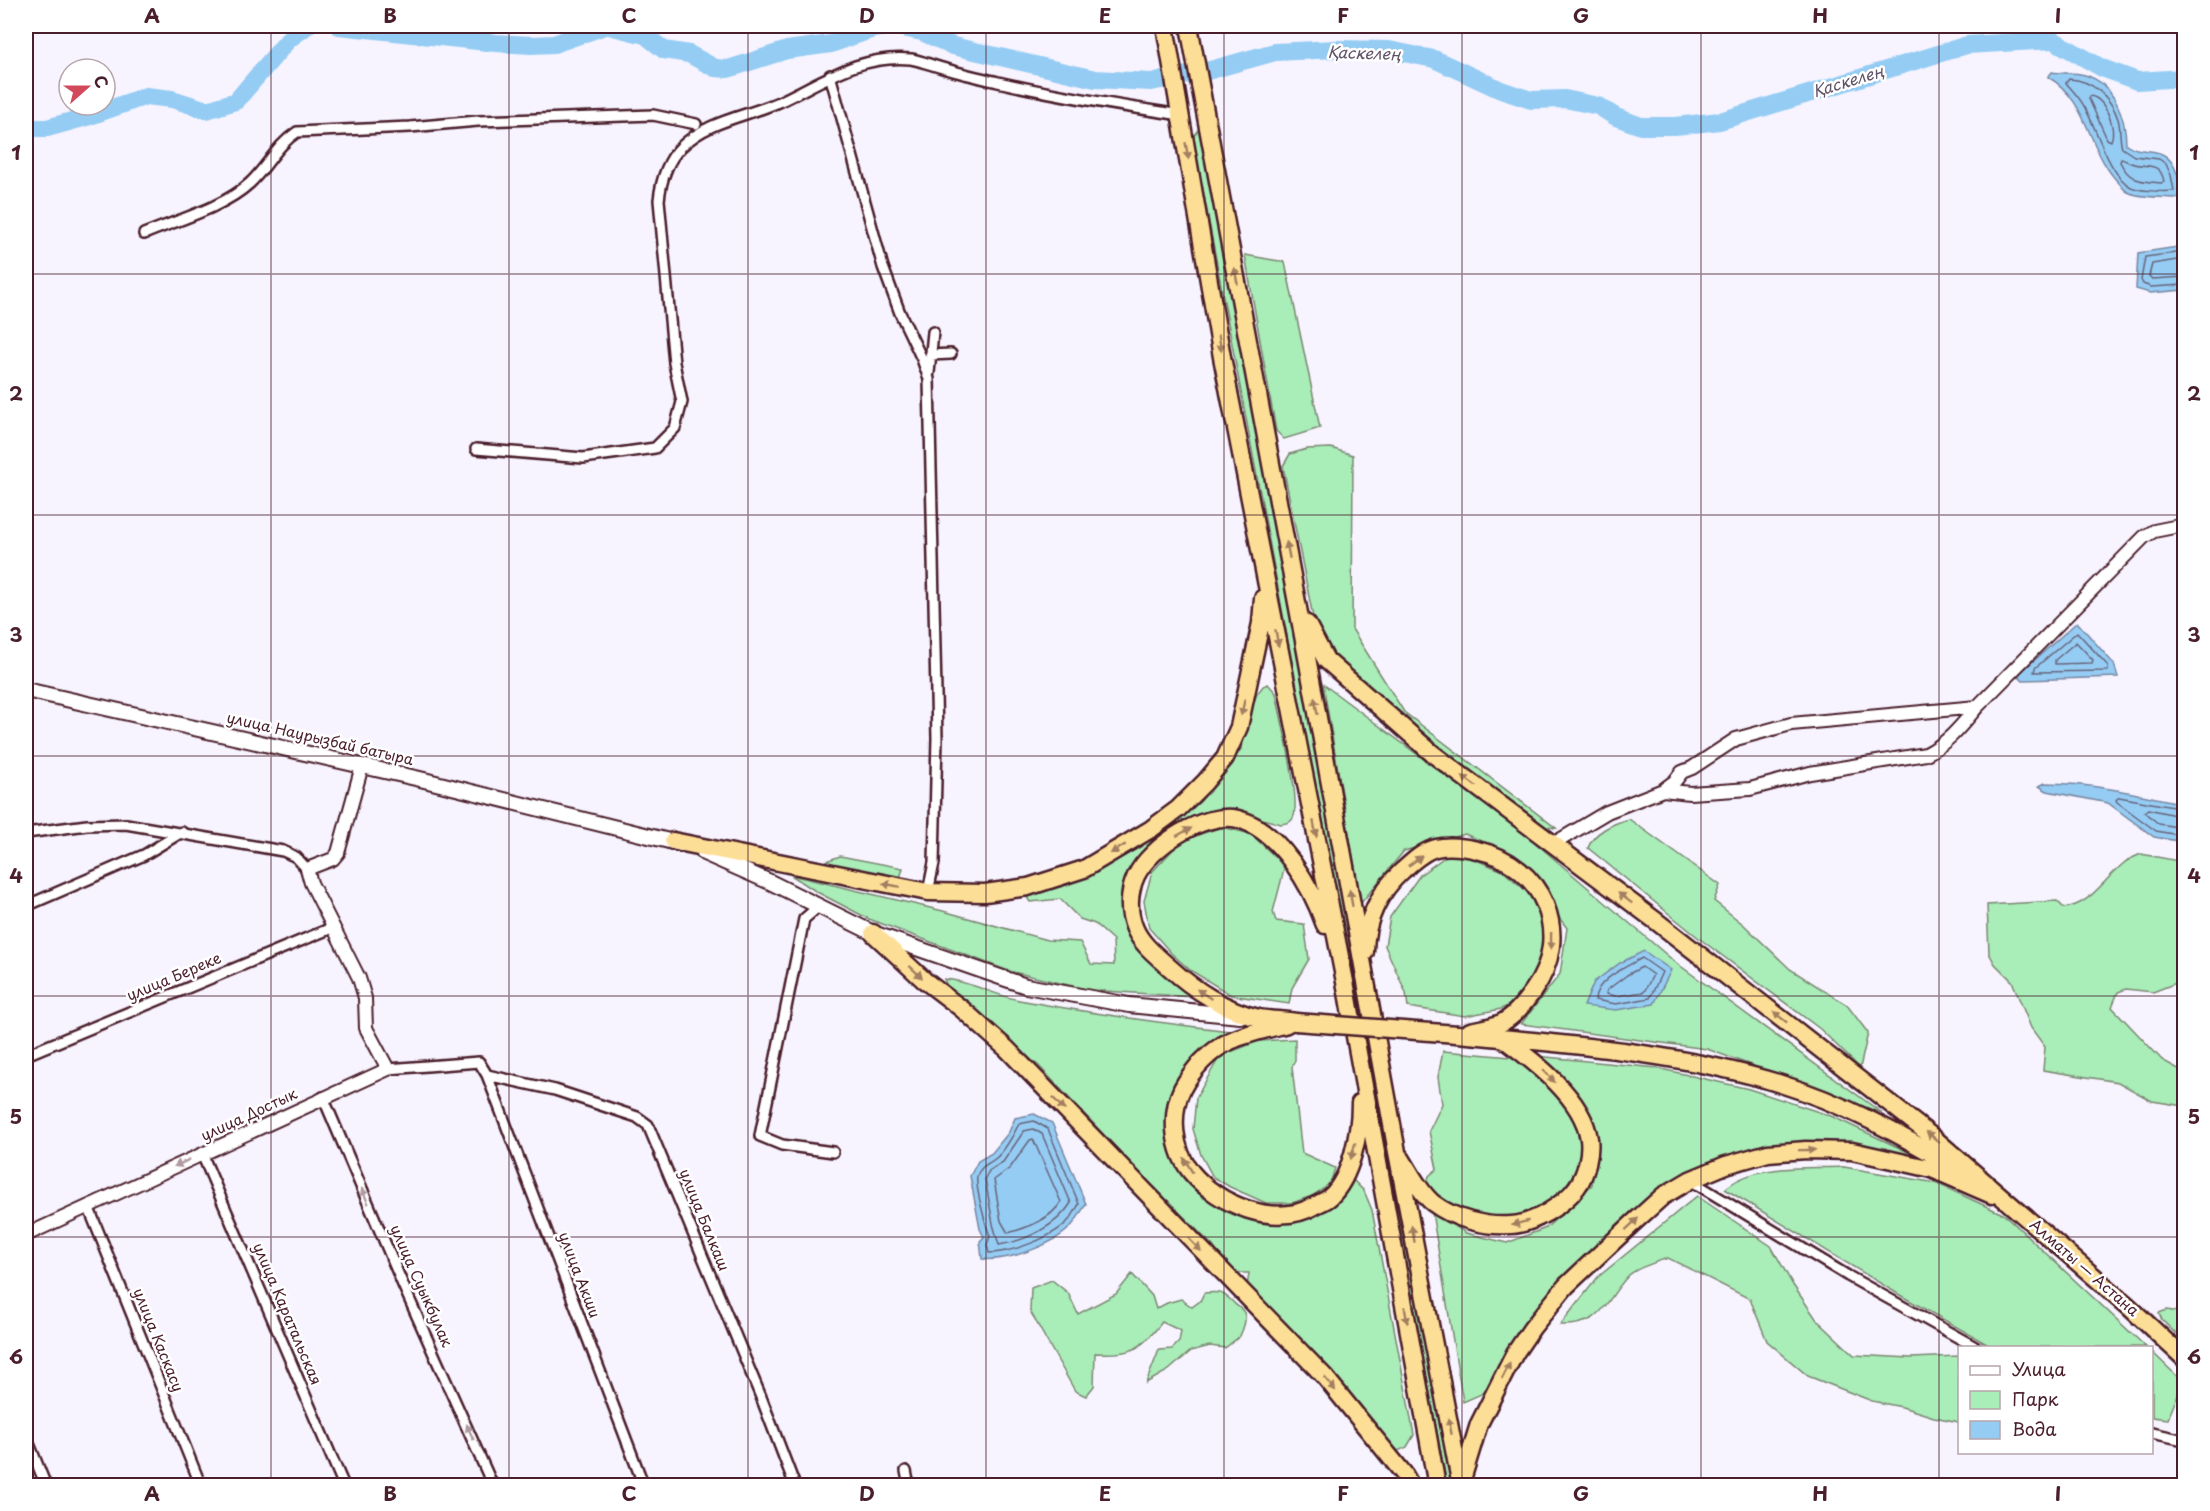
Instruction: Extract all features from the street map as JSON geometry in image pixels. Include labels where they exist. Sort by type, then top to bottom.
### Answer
[{"type":"highway","points":[[1165,26],[1222,357],[1346,987],[1437,1485]]},
{"type":"highway","points":[[1189,26],[1366,986],[1461,1484]]},
{"type":"highway","points":[[673,841],[928,892],[985,893],[1028,887],[1084,869],[1151,829],[1178,809],[1205,783],[1225,758],[1239,727],[1261,624],[1263,598],[1258,546]]},
{"type":"highway","points":[[1298,608],[1326,660],[1433,754],[1656,921],[1929,1134],[2009,1203]]},
{"type":"highway","points":[[1346,987],[1317,902],[1296,867],[1270,838],[1251,824],[1238,819],[1221,817],[1204,822],[1168,841],[1149,858],[1136,876],[1130,894],[1130,910],[1136,930],[1146,946],[1182,979],[1211,999],[1257,1017],[1600,1048],[1706,1065],[1781,1084],[1836,1104],[1884,1127],[1962,1171],[2009,1203]]},
{"type":"highway","points":[[1366,986],[1365,940],[1372,914],[1387,885],[1413,860],[1434,848],[1462,847],[1488,852],[1511,862],[1540,893],[1551,916],[1552,943],[1549,963],[1544,977],[1513,1015],[1501,1023],[1457,1034]]},
{"type":"highway","points":[[873,933],[1015,1058],[1325,1377],[1411,1485]]},
{"type":"highway","points":[[1296,1022],[1229,1041],[1198,1065],[1187,1080],[1179,1096],[1174,1117],[1176,1137],[1190,1171],[1207,1187],[1249,1210],[1269,1215],[1303,1212],[1330,1197],[1346,1174],[1355,1144],[1360,1117],[1361,1072]]},
{"type":"highway","points":[[1397,1152],[1431,1202],[1449,1214],[1489,1225],[1513,1225],[1535,1219],[1564,1200],[1578,1186],[1589,1154],[1589,1138],[1584,1121],[1572,1101],[1538,1065],[1504,1039]]},
{"type":"highway","points":[[1461,1484],[1479,1424],[1505,1371],[1533,1328],[1566,1286],[1663,1196],[1690,1180],[1726,1165],[1768,1153],[1806,1150],[1852,1151],[1932,1168],[2009,1203]]},
{"type":"highway","name":"Алматы — Астана","points":[[2009,1203],[2127,1305],[2184,1358]]},
{"type":"main road","name":"улица Наурызбай батыра","points":[[26,690],[362,766],[673,841],[736,866],[873,933],[1026,987],[1129,1005],[1257,1017]]},
{"type":"street","points":[[476,449],[583,458],[655,448],[675,428],[682,402],[674,363],[659,200],[660,184],[671,158],[692,138],[714,124],[778,102],[858,64],[883,59],[911,59],[1059,96],[1181,115]]},
{"type":"street","points":[[831,75],[883,267],[929,379]]},
{"type":"street","points":[[144,234],[230,198],[250,183],[285,140],[297,132],[410,127],[478,121],[654,115],[696,123]]},
{"type":"street","points":[[928,892],[934,862],[937,738],[929,379],[933,332]]},
{"type":"street","points":[[930,355],[951,354]]},
{"type":"street","points":[[1663,790],[1690,794],[1750,789],[1810,773],[1926,754],[1938,748],[2144,537],[2154,531],[2184,525]]},
{"type":"street","points":[[1553,844],[1607,812],[1663,790],[1682,772],[1692,768],[1736,739],[1791,724],[1977,707]]},
{"type":"street","points":[[307,869],[333,859],[338,854],[362,766]]},
{"type":"street","points":[[26,833],[87,825],[126,824],[283,851],[296,857],[307,869],[311,883],[358,978],[365,998],[366,1028],[388,1069]]},
{"type":"street","points":[[26,906],[144,855],[182,832]]},
{"type":"street","points":[[818,907],[804,919],[760,1136],[782,1145],[833,1152]]},
{"type":"street","name":"улица Береке","points":[[26,1055],[334,927]]},
{"type":"street","name":"улица Достык","points":[[26,1235],[388,1069],[479,1062],[487,1075]]},
{"type":"street","name":"улица Акши","points":[[487,1075],[644,1485]]},
{"type":"street","name":"улица Балкаш","points":[[487,1075],[555,1090],[637,1117],[648,1125],[795,1485]]},
{"type":"street","name":"улица Суыкбулак","points":[[323,1097],[403,1285],[493,1485]]},
{"type":"street","name":"улица Каратальская","points":[[202,1154],[344,1485]]},
{"type":"street","points":[[1690,1180],[1848,1276],[1975,1346]]},
{"type":"street","name":"улица Каскасу","points":[[88,1206],[201,1485]]},
{"type":"street","points":[[2153,1433],[2184,1440]]},
{"type":"street","points":[[26,1437],[46,1485]]},
{"type":"street","points":[[906,1471],[909,1485]]},
{"type":"green space","points":[[1199,128],[1333,826],[1454,1485],[1447,1485],[1193,137]]},
{"type":"green space","points":[[1245,255],[1285,262],[1320,428],[1284,439],[1276,431]]},
{"type":"green space","points":[[1331,448],[1353,455],[1352,629],[1404,712],[1556,828],[1538,826],[1334,660],[1314,622],[1283,466],[1290,454],[1307,449]]},
{"type":"green space","points":[[1268,684],[1276,693],[1289,758],[1295,795],[1292,820],[1281,824],[1234,811],[1136,865],[1132,936],[1195,997],[1090,990],[1009,971],[869,919],[817,892],[791,875],[943,911],[1047,940],[1080,942],[1091,964],[1114,965],[1113,940],[1095,924],[1080,919],[1060,899],[1030,902],[1026,896],[1067,885],[1135,850],[1200,802],[1242,748],[1249,714],[1257,694],[1263,686]]},
{"type":"green space","points":[[1323,684],[1532,840],[1675,962],[1882,1113],[1707,1049],[1521,1024],[1560,974],[1567,928],[1511,855],[1465,834],[1404,851],[1361,903]]},
{"type":"green space","points":[[1629,819],[1720,885],[1714,901],[1743,924],[1790,969],[1847,1005],[1868,1033],[1860,1068],[1820,1029],[1700,939],[1588,848],[1599,833]]},
{"type":"green space","points":[[1222,827],[1251,834],[1285,866],[1273,912],[1276,921],[1304,924],[1309,959],[1292,988],[1289,1004],[1231,995],[1190,970],[1149,928],[1144,901],[1152,872],[1182,840]]},
{"type":"green space","points":[[2141,854],[2184,862],[2184,980],[2153,992],[2126,989],[2118,992],[2112,1007],[2162,1060],[2184,1072],[2184,1106],[2152,1101],[2118,1082],[2043,1070],[2045,1047],[2031,1028],[2012,981],[1995,964],[1989,953],[1987,905],[2057,901],[2064,908],[2074,906],[2090,897],[2126,862]]},
{"type":"green space","points":[[1464,855],[1503,871],[1532,896],[1543,916],[1546,938],[1542,954],[1535,972],[1514,1003],[1501,1009],[1465,1016],[1408,1007],[1406,993],[1385,946],[1390,917],[1420,875],[1446,856]]},
{"type":"green space","points":[[840,856],[903,868],[898,877],[888,877],[826,864],[826,861]]},
{"type":"green space","points":[[944,979],[963,982],[1019,1000],[1230,1031],[1220,1043],[1182,1070],[1168,1109],[1174,1148],[1235,1212],[1309,1217],[1343,1196],[1343,1190],[1354,1181],[1364,1191],[1372,1210],[1414,1435],[1407,1447],[1398,1451],[1393,1447],[1247,1287],[1249,1273],[1231,1273],[1213,1246],[1039,1066],[962,1004]]},
{"type":"green space","points":[[1295,1039],[1295,1060],[1292,1067],[1302,1153],[1335,1168],[1330,1184],[1312,1196],[1292,1203],[1266,1203],[1213,1177],[1201,1155],[1193,1129],[1196,1098],[1220,1056],[1259,1041]]},
{"type":"green space","points":[[1443,1051],[1511,1057],[1541,1074],[1574,1119],[1584,1156],[1561,1194],[1534,1213],[1492,1220],[1450,1205],[1426,1186],[1429,1176],[1437,1169],[1429,1131],[1442,1104],[1438,1077]]},
{"type":"green space","points":[[1536,1056],[1657,1068],[1749,1089],[1831,1116],[1932,1163],[1881,1149],[1814,1141],[1770,1145],[1621,1225],[1486,1392],[1463,1402],[1432,1212],[1466,1233],[1507,1243],[1546,1228],[1592,1185],[1597,1137],[1567,1085]]},
{"type":"green space","points":[[1844,1167],[1936,1183],[2005,1215],[2145,1346],[1990,1346],[1898,1294],[1725,1189],[1750,1175],[1797,1168]]},
{"type":"green space","points":[[1697,1196],[1771,1246],[1793,1285],[1817,1320],[1854,1355],[1911,1358],[1958,1356],[1958,1422],[1872,1401],[1808,1376],[1767,1341],[1750,1299],[1668,1258],[1642,1267],[1629,1275],[1595,1317],[1575,1324],[1560,1325],[1598,1277]]},
{"type":"green space","points":[[1132,1274],[1152,1296],[1156,1309],[1181,1299],[1192,1307],[1200,1301],[1204,1293],[1223,1294],[1244,1312],[1243,1329],[1240,1336],[1225,1348],[1210,1346],[1191,1351],[1169,1370],[1146,1383],[1159,1350],[1172,1349],[1179,1342],[1181,1331],[1162,1322],[1141,1345],[1134,1349],[1118,1353],[1095,1353],[1094,1386],[1086,1396],[1075,1391],[1030,1311],[1031,1288],[1052,1280],[1068,1293],[1078,1314],[1116,1294]]},
{"type":"green space","points":[[2167,1310],[2184,1313],[2184,1342],[2162,1320],[2159,1313]]},
{"type":"green space","points":[[2153,1353],[2183,1382],[2168,1419],[2153,1417]]},
{"type":"water","points":[[2052,72],[2085,75],[2104,86],[2111,93],[2121,113],[2126,144],[2136,149],[2158,152],[2167,157],[2177,172],[2180,196],[2177,198],[2147,197],[2135,195],[2124,189],[2109,171],[2072,99],[2062,87],[2048,77]]},
{"type":"water","points":[[2184,246],[2184,290],[2150,293],[2136,289],[2138,253]]},
{"type":"water","points":[[2077,622],[2114,664],[2118,677],[2023,680],[2018,675]]},
{"type":"water","points":[[2045,783],[2098,787],[2184,804],[2184,842],[2154,837],[2108,803],[2047,791],[2039,786]]},
{"type":"water","points":[[1644,951],[1671,970],[1654,1004],[1616,1010],[1584,1006],[1594,982],[1620,963]]},
{"type":"water","points":[[1034,1114],[1052,1123],[1086,1204],[1075,1222],[1066,1231],[1044,1245],[1005,1258],[982,1259],[980,1241],[984,1237],[980,1229],[970,1176],[978,1161],[992,1153],[1009,1132],[1015,1118]]},
{"type":"waterway","name":"Қаскелең","points":[[26,128],[47,128],[90,116],[146,96],[172,99],[207,110],[236,101],[289,39],[307,26]]},
{"type":"waterway","name":"Қаскелең","points":[[339,26],[531,45],[554,44],[605,26]]},
{"type":"waterway","name":"Қаскелең","points":[[609,26],[645,35],[664,50],[689,54],[715,68],[728,69],[787,50],[831,44],[873,29],[893,26],[922,32],[953,46],[1095,79],[1151,82],[1207,71],[1275,52],[1336,49],[1389,50],[1434,59],[1501,90],[1531,100],[1565,99],[1598,106],[1616,117],[1641,126],[1675,126],[1720,121],[1967,45],[2053,40],[2102,68],[2137,81],[2184,78]]}]
